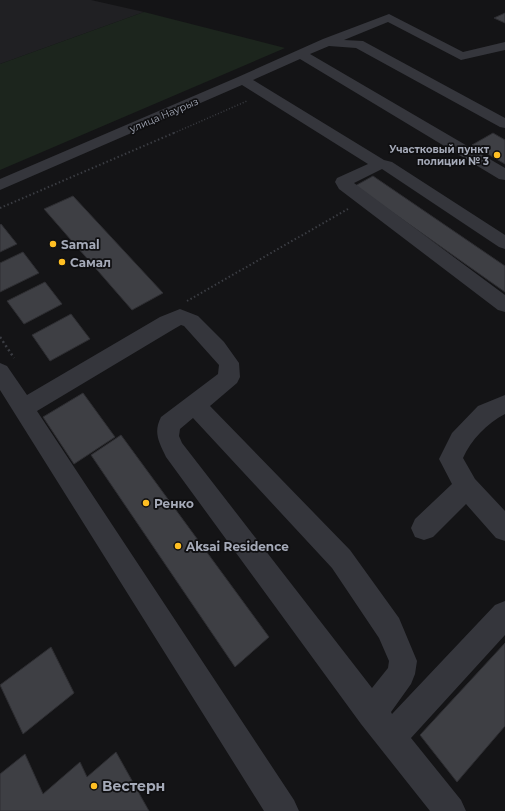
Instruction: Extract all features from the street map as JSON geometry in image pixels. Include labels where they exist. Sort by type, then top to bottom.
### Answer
[{"type":"street","points":[[388,5],[386,9],[390,18],[461,56],[505,46]]},
{"type":"street","name":"улица Наурыз","points":[[0,185],[327,42],[390,18]]},
{"type":"street","points":[[327,42],[359,44],[505,124]]},
{"type":"street","points":[[300,54],[505,176]]},
{"type":"street","points":[[243,80],[380,164],[392,168],[505,243]]},
{"type":"street","points":[[380,164],[346,180],[343,182],[344,185],[505,305]]},
{"type":"street","points":[[23,408],[180,317],[191,322],[217,348],[228,363],[228,377],[221,385],[169,424],[168,436],[174,450],[372,713],[450,811]]},
{"type":"street","points":[[0,372],[283,811]]},
{"type":"street","points":[[505,404],[486,413],[460,440],[451,459],[466,487],[505,529]]},
{"type":"street","points":[[195,405],[341,559],[389,628],[403,661],[401,674],[372,713]]},
{"type":"street","points":[[424,528],[466,487]]},
{"type":"street","points":[[391,737],[505,615]]},
{"type":"path","points":[[0,208],[264,93]]},
{"type":"shaded area","points":[[0,0],[91,0],[144,12],[0,64]]},
{"type":"shaded area","points":[[144,12],[285,48],[0,170],[0,64]]},
{"type":"building","points":[[505,13],[505,23],[494,18]]},
{"type":"building","name":"Участковый пункт полиции № 3","points":[[493,133],[505,140],[505,164],[472,145]]},
{"type":"building","points":[[373,176],[505,266],[505,292],[355,186]]},
{"type":"building","points":[[73,196],[163,293],[132,310],[44,209]]},
{"type":"building","points":[[1,224],[17,244],[0,252],[0,225]]},
{"type":"building","points":[[23,252],[39,273],[0,292],[0,263]]},
{"type":"building","points":[[45,282],[62,304],[24,324],[7,301]]},
{"type":"building","points":[[71,314],[90,339],[50,361],[32,335]]},
{"type":"building","points":[[83,393],[115,437],[74,464],[43,417]]},
{"type":"building","name":"Aksai Residence","points":[[121,435],[269,637],[235,667],[91,455]]},
{"type":"building","points":[[505,643],[505,726],[457,782],[420,735]]},
{"type":"building","points":[[51,647],[74,693],[23,734],[0,685]]},
{"type":"building","name":"Вестерн","points":[[116,752],[149,811],[0,811],[0,774],[25,754],[43,794],[80,762],[87,777]]},
{"type":"place","name":"Участковый пункт полиции № 3","points":[[497,155]]},
{"type":"place","name":"Samal","points":[[53,244]]},
{"type":"place","name":"Самал","points":[[62,262]]},
{"type":"place","name":"Ренко","points":[[146,503]]},
{"type":"place","name":"Aksai Residence","points":[[178,546]]},
{"type":"place","name":"Вестерн","points":[[94,786]]}]
